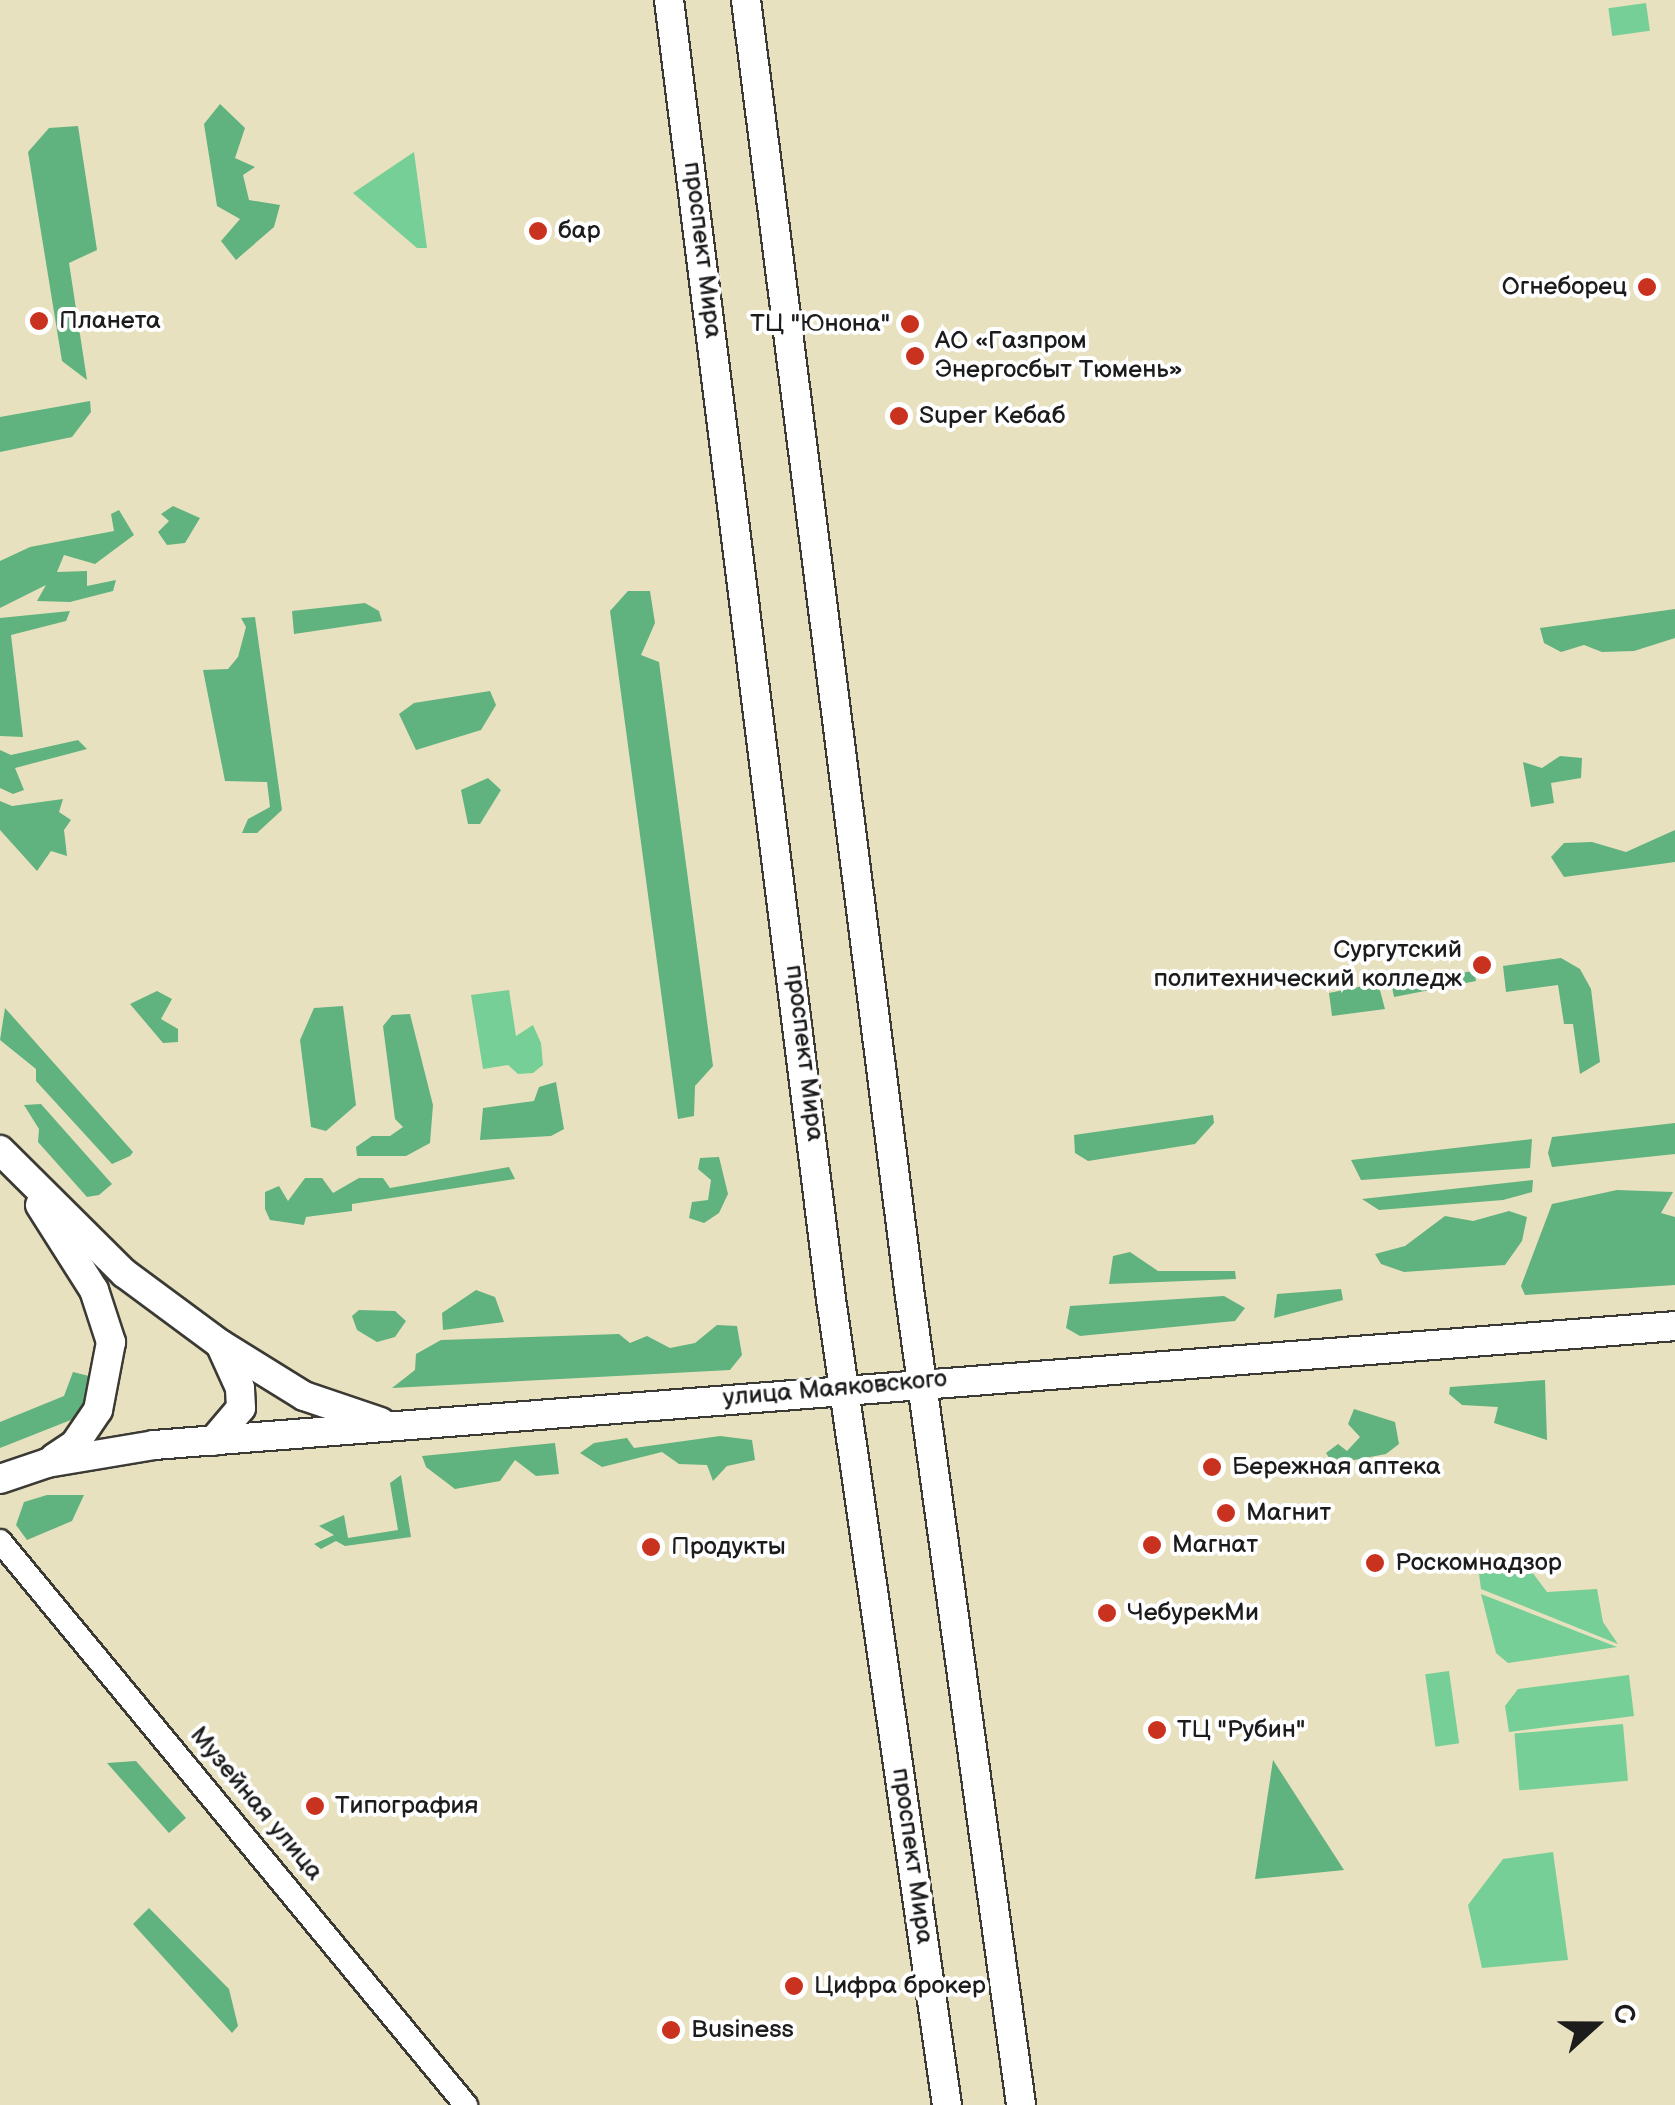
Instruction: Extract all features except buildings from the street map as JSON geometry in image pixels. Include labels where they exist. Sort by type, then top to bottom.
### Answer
[{"type":"main road","name":"проспект Мира","points":[[669,0],[847,1389],[947,2105]]},
{"type":"main road","points":[[746,0],[1021,2105]]},
{"type":"main road","points":[[8,1158],[124,1273],[220,1344],[304,1396],[396,1427]]},
{"type":"main road","points":[[8,1158],[94,1290],[111,1342],[98,1410],[75,1444],[47,1462]]},
{"type":"main road","name":"улица Маяковского","points":[[0,1479],[47,1462],[213,1441],[1675,1326]]},
{"type":"main road","points":[[213,1441],[241,1408],[240,1388],[220,1344]]},
{"type":"street","name":"Музейная улица","points":[[0,1541],[466,2105]]},
{"type":"green space","points":[[1646,3],[1650,31],[1612,36],[1608,8]]},
{"type":"green space","points":[[220,104],[245,128],[235,158],[255,167],[243,175],[249,200],[280,205],[274,227],[236,260],[221,241],[240,219],[217,206],[204,124]]},
{"type":"green space","points":[[78,126],[97,250],[69,263],[87,380],[62,361],[28,152],[49,128]]},
{"type":"green space","points":[[414,152],[427,248],[417,248],[353,193]]},
{"type":"green space","points":[[90,401],[91,412],[72,437],[0,452],[0,417]]},
{"type":"green space","points":[[173,506],[200,518],[185,543],[167,545],[158,532],[169,521],[161,514]]},
{"type":"green space","points":[[119,510],[134,535],[95,564],[64,555],[57,572],[87,571],[87,586],[116,580],[113,591],[70,602],[37,601],[46,585],[0,608],[0,561],[30,547],[114,531],[111,514]]},
{"type":"green space","points":[[628,591],[650,591],[655,623],[641,655],[659,662],[713,1066],[695,1086],[694,1116],[678,1119],[610,611]]},
{"type":"green space","points":[[365,603],[379,611],[382,621],[294,634],[292,611]]},
{"type":"green space","points":[[1675,609],[1675,638],[1634,651],[1602,652],[1584,645],[1561,652],[1544,643],[1540,628]]},
{"type":"green space","points":[[70,611],[66,621],[11,635],[23,737],[0,736],[0,618]]},
{"type":"green space","points":[[255,617],[282,810],[257,833],[242,833],[248,819],[270,807],[267,782],[225,781],[203,670],[228,669],[238,657],[246,627],[241,618]]},
{"type":"green space","points":[[490,691],[496,705],[481,730],[416,750],[399,714],[414,703]]},
{"type":"green space","points":[[78,740],[87,749],[15,768],[24,790],[13,794],[0,788],[0,750],[11,755]]},
{"type":"green space","points":[[1560,756],[1582,758],[1581,778],[1551,783],[1554,803],[1531,807],[1523,762],[1542,768]]},
{"type":"green space","points":[[488,778],[501,790],[480,824],[468,824],[461,790]]},
{"type":"green space","points":[[63,799],[59,812],[71,820],[64,830],[67,856],[51,851],[37,871],[0,830],[0,801],[12,806]]},
{"type":"green space","points":[[1675,830],[1675,862],[1564,877],[1551,857],[1564,843],[1592,842],[1626,852]]},
{"type":"green space","points":[[1561,958],[1580,969],[1591,989],[1600,1062],[1580,1074],[1573,1024],[1564,1024],[1558,985],[1506,992],[1503,966]]},
{"type":"green space","points":[[1474,971],[1476,981],[1394,997],[1391,982]]},
{"type":"green space","points":[[1378,983],[1385,1009],[1332,1016],[1329,993]]},
{"type":"green space","points":[[509,990],[516,1036],[533,1025],[541,1043],[543,1065],[533,1073],[518,1074],[508,1065],[483,1069],[471,995]]},
{"type":"green space","points":[[157,991],[172,999],[161,1019],[178,1029],[178,1042],[163,1043],[130,1004]]},
{"type":"green space","points":[[343,1006],[356,1105],[326,1131],[311,1127],[300,1040],[314,1008]]},
{"type":"green space","points":[[5,1008],[133,1152],[130,1156],[112,1164],[36,1081],[36,1069],[0,1040]]},
{"type":"green space","points":[[410,1014],[433,1105],[430,1143],[406,1156],[357,1156],[356,1147],[372,1136],[390,1136],[403,1127],[395,1119],[383,1026],[392,1015]]},
{"type":"green space","points":[[556,1082],[564,1129],[551,1136],[480,1140],[483,1108],[534,1101],[539,1087]]},
{"type":"green space","points":[[41,1104],[112,1184],[99,1195],[87,1197],[38,1142],[39,1129],[24,1105]]},
{"type":"green space","points":[[1213,1115],[1214,1123],[1195,1144],[1088,1161],[1075,1153],[1074,1135]]},
{"type":"green space","points":[[1675,1123],[1675,1154],[1552,1167],[1548,1153],[1552,1137]]},
{"type":"green space","points":[[1532,1139],[1530,1168],[1361,1180],[1351,1160]]},
{"type":"green space","points":[[719,1157],[728,1194],[719,1213],[704,1223],[689,1218],[692,1202],[708,1200],[711,1180],[698,1169],[700,1158]]},
{"type":"green space","points":[[509,1167],[515,1179],[352,1204],[352,1211],[306,1217],[304,1225],[270,1220],[265,1209],[265,1192],[279,1186],[288,1201],[305,1178],[322,1178],[333,1193],[359,1178],[383,1178],[390,1188]]},
{"type":"green space","points":[[1533,1180],[1532,1192],[1503,1200],[1379,1210],[1362,1199]]},
{"type":"green space","points":[[1617,1190],[1673,1192],[1661,1213],[1675,1217],[1675,1285],[1525,1295],[1521,1286],[1552,1204]]},
{"type":"green space","points":[[1509,1211],[1527,1217],[1522,1241],[1505,1265],[1404,1272],[1381,1264],[1375,1254],[1405,1246],[1445,1216],[1473,1221]]},
{"type":"green space","points":[[1130,1252],[1158,1271],[1235,1271],[1236,1279],[1109,1284],[1113,1256]]},
{"type":"green space","points":[[1341,1289],[1343,1300],[1274,1318],[1277,1294]]},
{"type":"green space","points":[[476,1290],[495,1297],[504,1322],[443,1330],[442,1313]]},
{"type":"green space","points":[[1224,1296],[1245,1308],[1235,1321],[1080,1336],[1066,1328],[1070,1306]]},
{"type":"green space","points":[[359,1310],[395,1311],[406,1321],[395,1337],[377,1342],[357,1330],[352,1316]]},
{"type":"green space","points":[[717,1325],[737,1326],[742,1355],[730,1370],[392,1388],[415,1370],[416,1354],[441,1340],[619,1334],[630,1343],[647,1336],[670,1348],[695,1343]]},
{"type":"green space","points":[[73,1372],[97,1378],[86,1414],[0,1448],[0,1422],[64,1396]]},
{"type":"green space","points":[[1545,1380],[1547,1440],[1494,1423],[1498,1407],[1462,1405],[1449,1394],[1450,1387]]},
{"type":"green space","points":[[1354,1409],[1395,1422],[1399,1444],[1386,1454],[1333,1464],[1326,1453],[1338,1444],[1347,1451],[1360,1437],[1348,1424]]},
{"type":"green space","points":[[720,1436],[752,1440],[755,1460],[727,1466],[713,1481],[707,1465],[679,1464],[662,1452],[602,1467],[580,1453],[594,1443],[627,1438],[634,1448]]},
{"type":"green space","points":[[555,1443],[559,1474],[536,1476],[515,1460],[500,1481],[455,1489],[426,1467],[422,1456]]},
{"type":"green space","points":[[401,1475],[411,1537],[345,1546],[336,1541],[321,1549],[314,1544],[334,1535],[319,1526],[344,1515],[348,1538],[398,1530],[390,1483]]},
{"type":"green space","points":[[47,1495],[84,1495],[72,1521],[27,1540],[16,1525],[24,1502]]},
{"type":"green space","points":[[1529,1568],[1547,1592],[1597,1589],[1603,1622],[1618,1644],[1481,1589],[1479,1574]]},
{"type":"green space","points":[[1481,1594],[1617,1647],[1508,1663],[1496,1653]]},
{"type":"green space","points":[[1449,1671],[1459,1743],[1435,1747],[1425,1674]]},
{"type":"green space","points":[[1629,1675],[1634,1716],[1509,1732],[1505,1706],[1518,1689]]},
{"type":"green space","points":[[1623,1724],[1628,1781],[1519,1790],[1514,1733]]},
{"type":"green space","points":[[1273,1760],[1344,1870],[1255,1879]]},
{"type":"green space","points":[[136,1761],[186,1818],[169,1833],[107,1763]]},
{"type":"green space","points":[[1553,1852],[1568,1960],[1482,1968],[1468,1905],[1503,1859]]},
{"type":"green space","points":[[149,1908],[229,1989],[238,2026],[232,2033],[133,1924]]},
{"type":"place","name":"бар","points":[[538,231]]},
{"type":"place","name":"Огнеборец","points":[[1647,287]]},
{"type":"place","name":"Планета","points":[[39,321]]},
{"type":"place","name":"ТЦ \"Юнона\"","points":[[910,324]]},
{"type":"place","name":"АО «Газпром Энергосбыт Тюмень»","points":[[915,356]]},
{"type":"place","name":"Super Кебаб","points":[[899,416]]},
{"type":"place","name":"Сургутский политехнический колледж","points":[[1482,965]]},
{"type":"place","name":"Бережная аптека","points":[[1212,1467]]},
{"type":"place","name":"Магнит","points":[[1226,1513]]},
{"type":"place","name":"Магнат","points":[[1152,1545]]},
{"type":"place","name":"Продукты","points":[[651,1547]]},
{"type":"place","name":"Роскомнадзор","points":[[1375,1563]]},
{"type":"place","name":"ЧебурекМи","points":[[1107,1613]]},
{"type":"place","name":"ТЦ \"Рубин\"","points":[[1157,1730]]},
{"type":"place","name":"Типография","points":[[315,1806]]},
{"type":"place","name":"Цифра брокер","points":[[794,1986]]},
{"type":"place","name":"Business","points":[[671,2030]]}]
